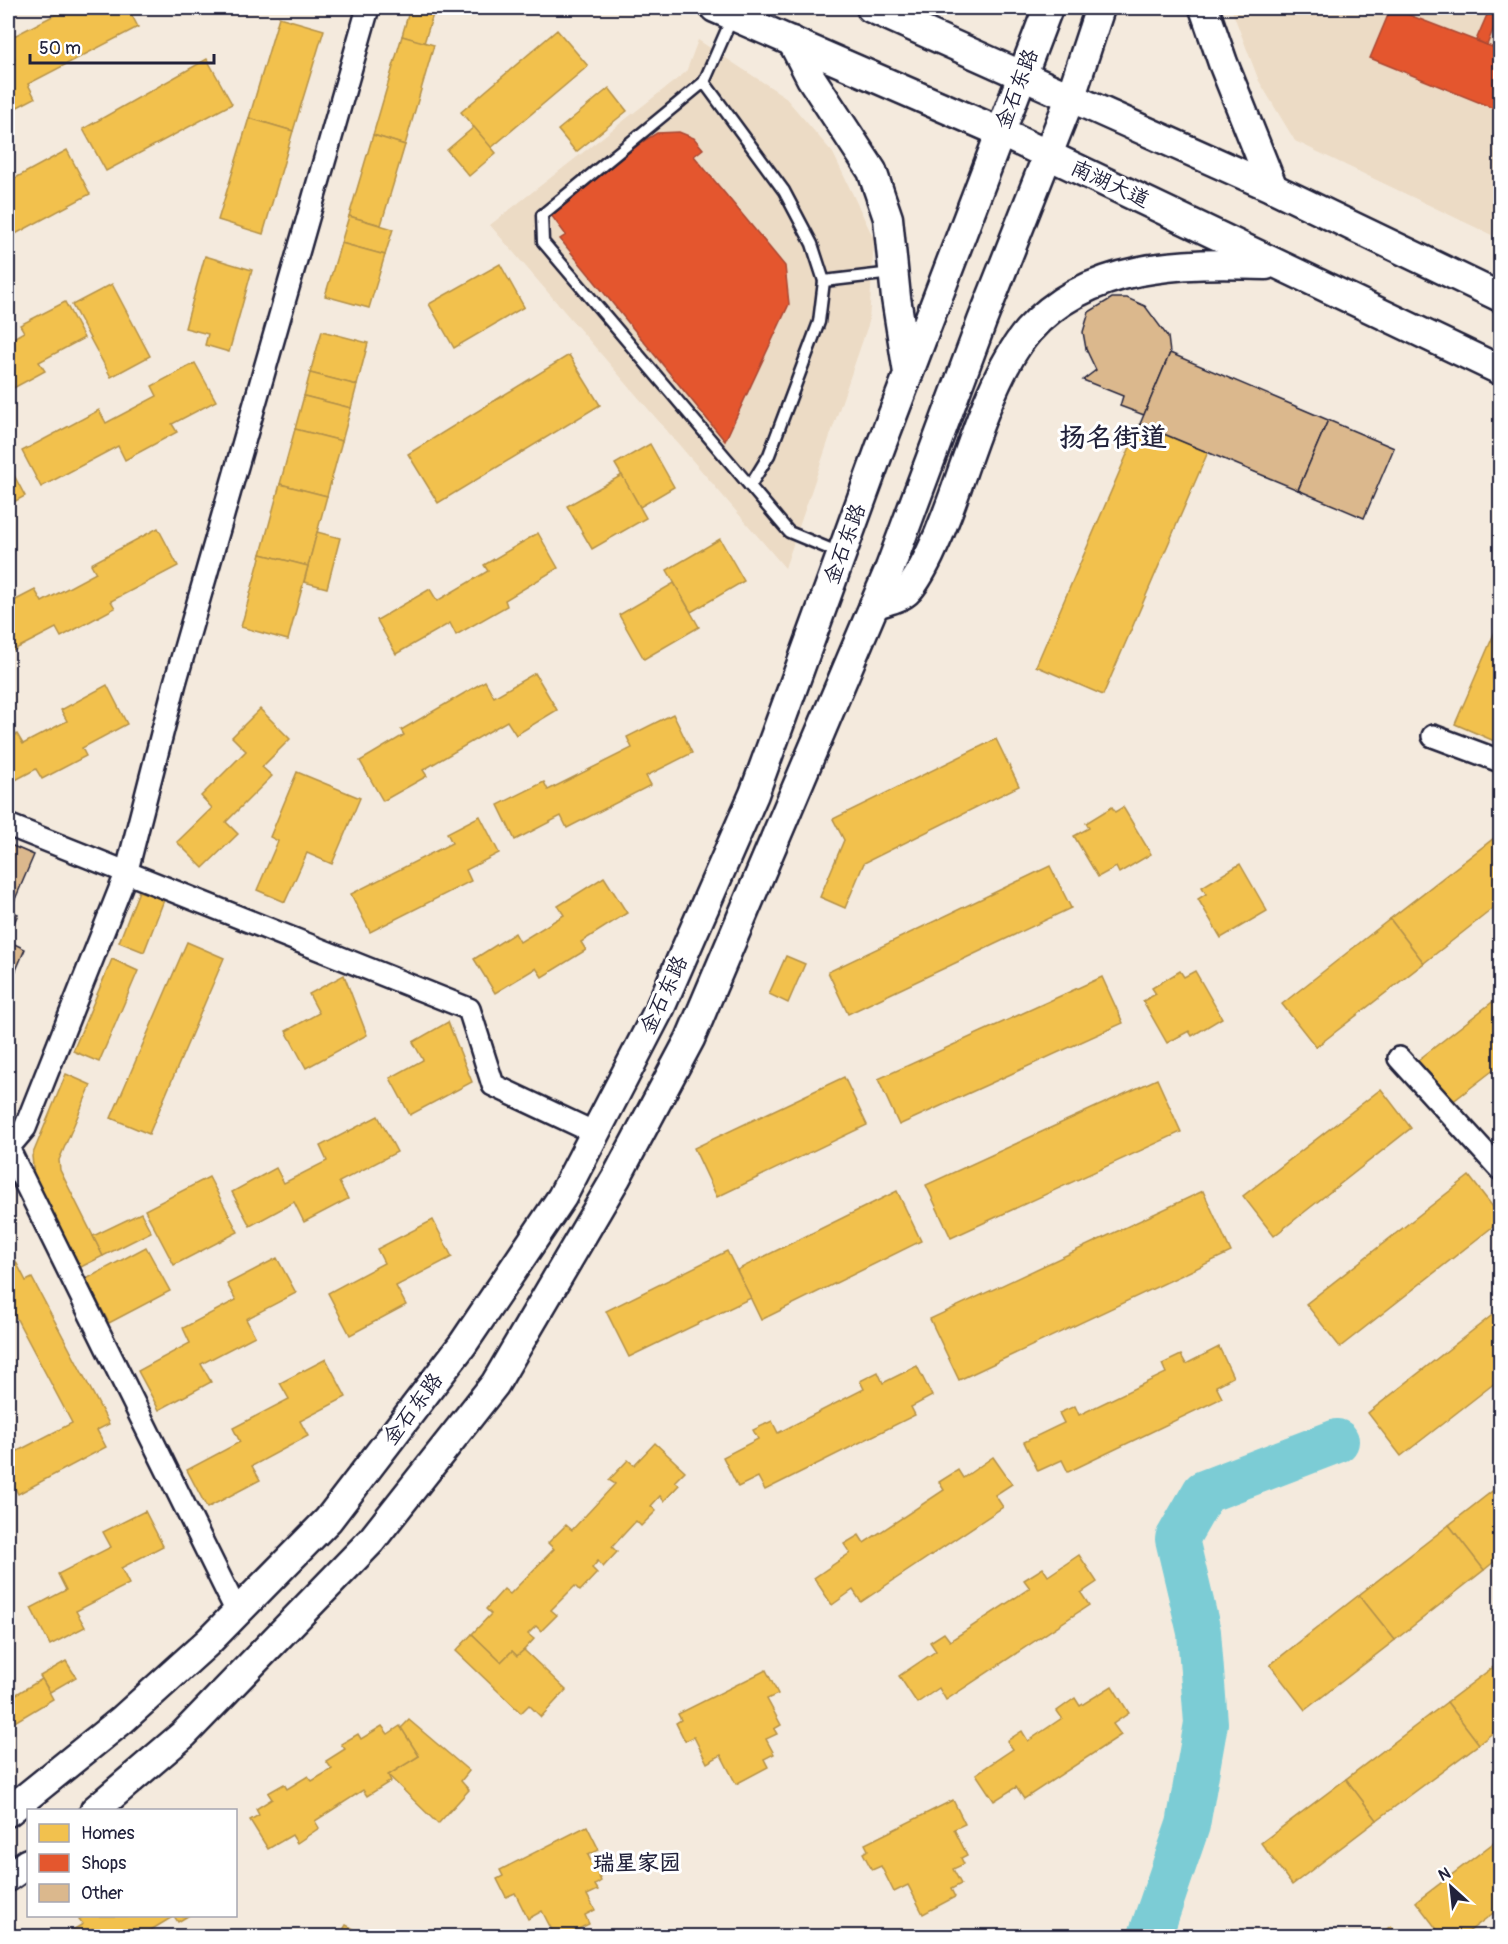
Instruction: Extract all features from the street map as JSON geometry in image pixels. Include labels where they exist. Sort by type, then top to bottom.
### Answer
[{"type":"main road","points":[[872,8],[1273,188],[1500,297]]},
{"type":"main road","name":"金石东路","points":[[8,1812],[123,1720],[237,1612],[328,1520],[463,1344],[562,1197],[660,1008],[754,794],[908,375],[1048,8]]},
{"type":"main road","name":"金石东路","points":[[97,1809],[184,1734],[370,1541],[495,1384],[616,1178],[690,1039],[874,605],[1071,96],[1100,8]]},
{"type":"main road","points":[[1204,8],[1222,63],[1273,188]]},
{"type":"main road","name":"南湖大道","points":[[724,12],[1000,132],[1500,370]]},
{"type":"main road","points":[[792,41],[811,78],[872,171],[888,218],[908,375]]},
{"type":"main road","points":[[874,605],[907,591],[935,546],[999,379],[1028,331],[1074,292],[1132,271],[1221,262],[1281,265]]},
{"type":"main road","points":[[8,1877],[27,1864]]},
{"type":"street","points":[[237,1612],[8,1148],[25,1128],[126,874],[178,672],[368,8]]},
{"type":"street","points":[[1433,736],[1500,761]]},
{"type":"street","points":[[8,825],[469,1009],[493,1085],[595,1133]]},
{"type":"street","points":[[1399,1058],[1500,1169]]},
{"type":"lane","points":[[724,12],[704,82],[542,215],[543,242],[789,532],[842,554]]},
{"type":"lane","points":[[704,82],[784,191],[812,244],[824,280],[819,322],[769,455],[750,486]]},
{"type":"lane","points":[[824,280],[894,273]]},
{"type":"shaded area","points":[[1231,8],[1500,8],[1500,239],[1295,141],[1259,81]]},
{"type":"shaded area","points":[[698,40],[784,96],[833,153],[874,239],[869,322],[785,568],[490,225],[686,72]]},
{"type":"building: Homes","points":[[68,8],[128,8],[138,27],[28,84],[35,98],[8,112],[8,63],[15,59],[8,39]]},
{"type":"building: Homes","points":[[410,8],[435,8],[424,43],[402,36]]},
{"type":"building: Homes","points":[[279,17],[324,30],[293,131],[249,118]]},
{"type":"building: Homes","points":[[557,30],[588,66],[491,148],[461,112]]},
{"type":"building: Homes","points":[[402,36],[434,45],[405,145],[373,135]]},
{"type":"building: Homes","points":[[207,59],[232,104],[106,171],[83,129]]},
{"type":"building: Homes","points":[[609,88],[627,111],[576,152],[558,130]]},
{"type":"building: Homes","points":[[249,118],[293,131],[263,234],[218,220]]},
{"type":"building: Homes","points":[[474,127],[496,153],[469,176],[447,150]]},
{"type":"building: Homes","points":[[373,135],[405,145],[381,225],[349,216]]},
{"type":"building: Homes","points":[[67,150],[90,194],[8,238],[8,182]]},
{"type":"building: Homes","points":[[349,216],[393,229],[385,255],[341,243]]},
{"type":"building: Homes","points":[[341,243],[385,255],[369,308],[325,296]]},
{"type":"building: Homes","points":[[205,256],[252,270],[229,352],[205,345],[208,334],[185,328]]},
{"type":"building: Homes","points":[[500,264],[524,307],[454,348],[429,304]]},
{"type":"building: Homes","points":[[112,284],[150,356],[111,377],[72,305]]},
{"type":"building: Homes","points":[[65,302],[84,338],[39,362],[45,371],[8,391],[8,341],[24,332],[20,325]]},
{"type":"building: Homes","points":[[322,331],[368,343],[357,385],[310,373]]},
{"type":"building: Homes","points":[[569,355],[600,405],[438,503],[408,454]]},
{"type":"building: Homes","points":[[195,363],[216,401],[172,424],[177,432],[125,460],[118,446],[41,487],[22,451],[99,410],[106,423],[157,396],[152,386]]},
{"type":"building: Homes","points":[[310,373],[357,385],[351,408],[304,396]]},
{"type":"building: Homes","points":[[304,396],[351,408],[342,441],[295,429]]},
{"type":"building: Homes","points":[[1140,424],[1208,452],[1103,695],[1036,666]]},
{"type":"building: Homes","points":[[295,429],[342,441],[327,496],[280,484]]},
{"type":"building: Homes","points":[[650,444],[674,487],[640,507],[615,464]]},
{"type":"building: Homes","points":[[8,464],[25,496],[8,505]]},
{"type":"building: Homes","points":[[622,475],[646,518],[592,549],[567,506]]},
{"type":"building: Homes","points":[[280,484],[327,496],[308,566],[261,554]]},
{"type":"building: Homes","points":[[158,528],[178,566],[111,601],[115,608],[61,637],[56,628],[8,653],[8,604],[35,590],[42,602],[96,573],[91,564]]},
{"type":"building: Homes","points":[[317,532],[340,538],[327,588],[304,582]]},
{"type":"building: Homes","points":[[538,533],[558,568],[505,600],[507,606],[456,635],[450,623],[396,654],[377,620],[430,589],[437,601],[488,571],[484,565]]},
{"type":"building: Homes","points":[[720,539],[744,581],[691,612],[667,570]]},
{"type":"building: Homes","points":[[261,554],[308,566],[288,640],[241,627]]},
{"type":"building: Homes","points":[[674,583],[699,627],[644,659],[619,615]]},
{"type":"building: Homes","points":[[1500,620],[1500,741],[1499,743],[1455,724]]},
{"type":"building: Homes","points":[[535,673],[557,710],[516,735],[507,721],[423,770],[427,776],[383,801],[360,761],[404,735],[401,730],[485,681],[494,697]]},
{"type":"building: Homes","points":[[107,685],[127,724],[82,748],[86,756],[42,779],[36,769],[8,784],[8,739],[17,734],[23,744],[67,721],[61,710]]},
{"type":"building: Homes","points":[[260,709],[290,739],[262,767],[272,776],[226,822],[238,834],[203,868],[177,842],[212,808],[201,796],[246,751],[232,737]]},
{"type":"building: Homes","points":[[673,714],[692,753],[646,776],[651,785],[567,828],[561,816],[515,840],[498,805],[544,782],[548,790],[632,748],[627,737]]},
{"type":"building: Homes","points":[[996,739],[1019,786],[864,863],[845,908],[820,897],[844,840],[833,819]]},
{"type":"building: Homes","points":[[297,772],[360,798],[332,864],[307,853],[285,902],[257,890],[278,841],[270,837]]},
{"type":"building: Homes","points":[[1112,807],[1115,812],[1123,807],[1151,854],[1119,873],[1116,867],[1098,877],[1074,836],[1089,828],[1086,823]]},
{"type":"building: Homes","points":[[480,816],[499,853],[466,870],[471,881],[370,932],[351,894],[452,843],[447,833]]},
{"type":"building: Homes","points":[[1498,835],[1500,839],[1500,903],[1424,963],[1390,919]]},
{"type":"building: Homes","points":[[1240,864],[1267,911],[1221,938],[1198,899],[1206,894],[1202,887]]},
{"type":"building: Homes","points":[[1050,866],[1071,908],[848,1014],[828,972]]},
{"type":"building: Homes","points":[[604,877],[627,913],[581,942],[586,950],[542,977],[536,968],[495,993],[474,959],[515,933],[520,942],[564,915],[558,906]]},
{"type":"building: Homes","points":[[139,891],[164,900],[144,952],[119,942]]},
{"type":"building: Homes","points":[[1390,919],[1424,963],[1316,1047],[1282,1004]]},
{"type":"building: Homes","points":[[187,942],[224,958],[149,1134],[111,1118]]},
{"type":"building: Homes","points":[[786,956],[805,964],[788,1003],[769,994]]},
{"type":"building: Homes","points":[[112,959],[138,971],[99,1062],[73,1051]]},
{"type":"building: Homes","points":[[1180,971],[1184,977],[1195,971],[1222,1018],[1192,1036],[1189,1031],[1167,1043],[1143,1001],[1156,994],[1152,988]]},
{"type":"building: Homes","points":[[344,975],[367,1035],[306,1068],[286,1031],[319,1013],[309,994]]},
{"type":"building: Homes","points":[[1102,977],[1123,1023],[899,1125],[878,1079]]},
{"type":"building: Homes","points":[[1500,996],[1500,1065],[1447,1106],[1413,1064]]},
{"type":"building: Homes","points":[[448,1022],[472,1082],[410,1115],[390,1078],[423,1060],[413,1042]]},
{"type":"building: Homes","points":[[66,1074],[91,1085],[59,1160],[60,1170],[103,1256],[79,1268],[34,1177],[32,1156]]},
{"type":"building: Homes","points":[[844,1077],[867,1125],[717,1197],[694,1148]]},
{"type":"building: Homes","points":[[1157,1079],[1181,1132],[951,1238],[926,1185]]},
{"type":"building: Homes","points":[[1381,1089],[1411,1128],[1274,1236],[1243,1196]]},
{"type":"building: Homes","points":[[378,1116],[397,1152],[339,1182],[348,1199],[304,1222],[294,1202],[250,1226],[232,1192],[276,1168],[284,1183],[327,1161],[320,1146]]},
{"type":"building: Homes","points":[[1469,1176],[1500,1216],[1500,1221],[1340,1347],[1306,1304]]},
{"type":"building: Homes","points":[[209,1177],[238,1232],[174,1265],[145,1210]]},
{"type":"building: Homes","points":[[897,1191],[921,1241],[761,1320],[737,1270]]},
{"type":"building: Homes","points":[[1203,1191],[1231,1252],[959,1380],[930,1319]]},
{"type":"building: Homes","points":[[141,1213],[151,1232],[103,1256],[93,1236]]},
{"type":"building: Homes","points":[[433,1220],[452,1257],[396,1286],[406,1305],[350,1335],[328,1293],[384,1263],[377,1249]]},
{"type":"building: Homes","points":[[146,1247],[170,1291],[109,1323],[86,1279]]},
{"type":"building: Homes","points":[[727,1251],[751,1298],[629,1357],[606,1311]]},
{"type":"building: Homes","points":[[14,1258],[26,1281],[32,1278],[109,1424],[97,1430],[106,1447],[18,1494],[8,1474],[8,1456],[72,1423],[13,1312],[8,1315],[8,1262]]},
{"type":"building: Homes","points":[[277,1258],[296,1293],[246,1319],[255,1336],[201,1364],[211,1382],[159,1410],[138,1371],[190,1343],[183,1328],[236,1300],[227,1284]]},
{"type":"building: Homes","points":[[1500,1309],[1500,1379],[1401,1456],[1368,1413]]},
{"type":"building: Homes","points":[[1219,1347],[1233,1377],[1216,1386],[1222,1398],[1068,1472],[1062,1460],[1038,1471],[1024,1442],[1064,1423],[1059,1413],[1075,1406],[1079,1415],[1166,1373],[1162,1364],[1181,1355],[1186,1364]]},
{"type":"building: Homes","points":[[326,1359],[346,1397],[300,1421],[308,1436],[252,1466],[260,1480],[207,1508],[187,1470],[240,1442],[233,1428],[289,1399],[280,1383]]},
{"type":"building: Homes","points":[[917,1366],[932,1396],[911,1407],[915,1415],[765,1490],[758,1477],[738,1487],[723,1457],[758,1439],[753,1430],[772,1421],[778,1433],[864,1389],[860,1381],[878,1372],[883,1383]]},
{"type":"building: Homes","points":[[655,1443],[685,1471],[675,1481],[679,1485],[664,1501],[660,1496],[651,1506],[656,1511],[641,1526],[636,1521],[612,1547],[617,1552],[603,1567],[598,1561],[592,1568],[597,1573],[580,1591],[575,1586],[551,1610],[557,1615],[541,1631],[536,1626],[528,1634],[534,1639],[524,1650],[517,1656],[512,1651],[501,1662],[472,1634],[491,1614],[486,1609],[504,1589],[510,1594],[554,1549],[548,1543],[566,1525],[572,1530],[615,1484],[609,1480],[628,1460],[634,1465]]},
{"type":"building: Homes","points":[[993,1457],[1012,1484],[995,1495],[1003,1507],[861,1602],[853,1590],[832,1605],[814,1578],[850,1553],[844,1544],[859,1535],[864,1543],[944,1490],[939,1482],[958,1470],[963,1478]]},
{"type":"building: Homes","points":[[1500,1485],[1500,1557],[1484,1570],[1449,1525]]},
{"type":"building: Homes","points":[[145,1511],[163,1546],[121,1568],[129,1584],[76,1611],[85,1627],[50,1645],[31,1608],[66,1590],[58,1574],[111,1547],[103,1532]]},
{"type":"building: Homes","points":[[1449,1525],[1484,1570],[1395,1640],[1359,1595]]},
{"type":"building: Homes","points":[[1079,1555],[1097,1582],[1081,1593],[1089,1605],[946,1700],[939,1688],[917,1703],[899,1676],[936,1651],[930,1642],[944,1633],[950,1641],[1030,1588],[1024,1580],[1043,1568],[1048,1576]]},
{"type":"building: Homes","points":[[1359,1595],[1395,1640],[1305,1710],[1270,1665]]},
{"type":"building: Homes","points":[[472,1634],[501,1662],[512,1651],[517,1656],[524,1650],[566,1690],[541,1717],[529,1705],[521,1713],[456,1651]]},
{"type":"building: Homes","points":[[66,1661],[76,1677],[50,1692],[40,1676]]},
{"type":"building: Homes","points":[[1500,1662],[1500,1727],[1479,1744],[1447,1702]]},
{"type":"building: Homes","points":[[766,1670],[778,1694],[767,1699],[781,1725],[774,1729],[777,1734],[766,1739],[774,1754],[764,1759],[768,1767],[736,1784],[721,1755],[707,1763],[694,1737],[685,1741],[676,1723],[681,1720],[678,1714]]},
{"type":"building: Homes","points":[[42,1679],[53,1699],[8,1726],[8,1699]]},
{"type":"building: Homes","points":[[1112,1686],[1129,1713],[1113,1724],[1121,1735],[1024,1799],[1016,1787],[994,1801],[976,1774],[1013,1749],[1007,1741],[1022,1731],[1028,1741],[1062,1718],[1057,1711],[1075,1698],[1080,1706]]},
{"type":"building: Homes","points":[[1447,1702],[1479,1744],[1377,1820],[1346,1779]]},
{"type":"building: Homes","points":[[409,1720],[469,1771],[461,1781],[469,1790],[438,1824],[388,1775],[419,1756],[401,1728]]},
{"type":"building: Homes","points":[[382,1726],[388,1734],[400,1726],[419,1756],[388,1775],[391,1781],[367,1796],[363,1790],[315,1821],[319,1828],[297,1843],[292,1835],[268,1849],[250,1820],[259,1815],[256,1809],[272,1799],[268,1793],[284,1784],[287,1789],[308,1776],[312,1781],[332,1769],[326,1761],[345,1749],[341,1744],[358,1734],[361,1739]]},
{"type":"building: Homes","points":[[1346,1779],[1377,1820],[1292,1885],[1261,1843]]},
{"type":"building: Homes","points":[[953,1800],[965,1824],[954,1829],[967,1855],[961,1858],[964,1864],[953,1869],[961,1884],[951,1889],[955,1897],[923,1914],[908,1885],[894,1892],[881,1866],[872,1870],[863,1853],[868,1850],[865,1844]]},
{"type":"building: Homes","points":[[587,1826],[599,1850],[588,1855],[601,1881],[595,1885],[598,1890],[587,1895],[595,1910],[585,1915],[589,1924],[564,1936],[555,1936],[542,1911],[528,1919],[515,1893],[506,1897],[497,1879],[503,1876],[500,1870]]},
{"type":"building: Homes","points":[[1500,1838],[1500,1908],[1463,1936],[1442,1936],[1416,1902]]},
{"type":"building: Homes","points":[[82,1917],[172,1917],[141,1936],[68,1936],[66,1934],[83,1924],[79,1919]]},
{"type":"building: Homes","points":[[175,1917],[186,1917],[178,1922]]},
{"type":"building: Homes","points":[[346,1925],[367,1936],[339,1936]]},
{"type":"building: Homes","points":[[1391,1926],[1399,1936],[1377,1936]]},
{"type":"building: Shops","points":[[1391,8],[1500,50],[1500,111],[1370,58]]},
{"type":"building: Shops","points":[[1490,8],[1500,8],[1500,12],[1487,45],[1476,40]]},
{"type":"building: Shops","points":[[679,132],[694,138],[703,149],[694,156],[785,266],[789,304],[725,441],[560,239],[566,235],[551,215],[642,142],[657,133]]},
{"type":"building: Other","points":[[1112,298],[1127,298],[1145,306],[1168,337],[1170,353],[1144,415],[1120,406],[1123,396],[1083,380],[1096,370],[1086,349],[1083,332],[1089,312]]},
{"type":"building: Other","points":[[1170,353],[1328,420],[1298,490],[1140,424]]},
{"type":"building: Other","points":[[1328,420],[1394,448],[1364,518],[1298,490]]},
{"type":"building: Other","points":[[8,844],[34,855],[10,911],[18,914],[8,937]]},
{"type":"building: Other","points":[[8,941],[25,949],[8,989]]},
{"type":"waterway","points":[[1150,1936],[1188,1825],[1206,1723],[1199,1632],[1177,1539],[1204,1492],[1337,1441]]},
{"type":"district","name":"扬名街道","points":[[1113,437]]},
{"type":"district","name":"瑞星家园","points":[[637,1863]]}]
